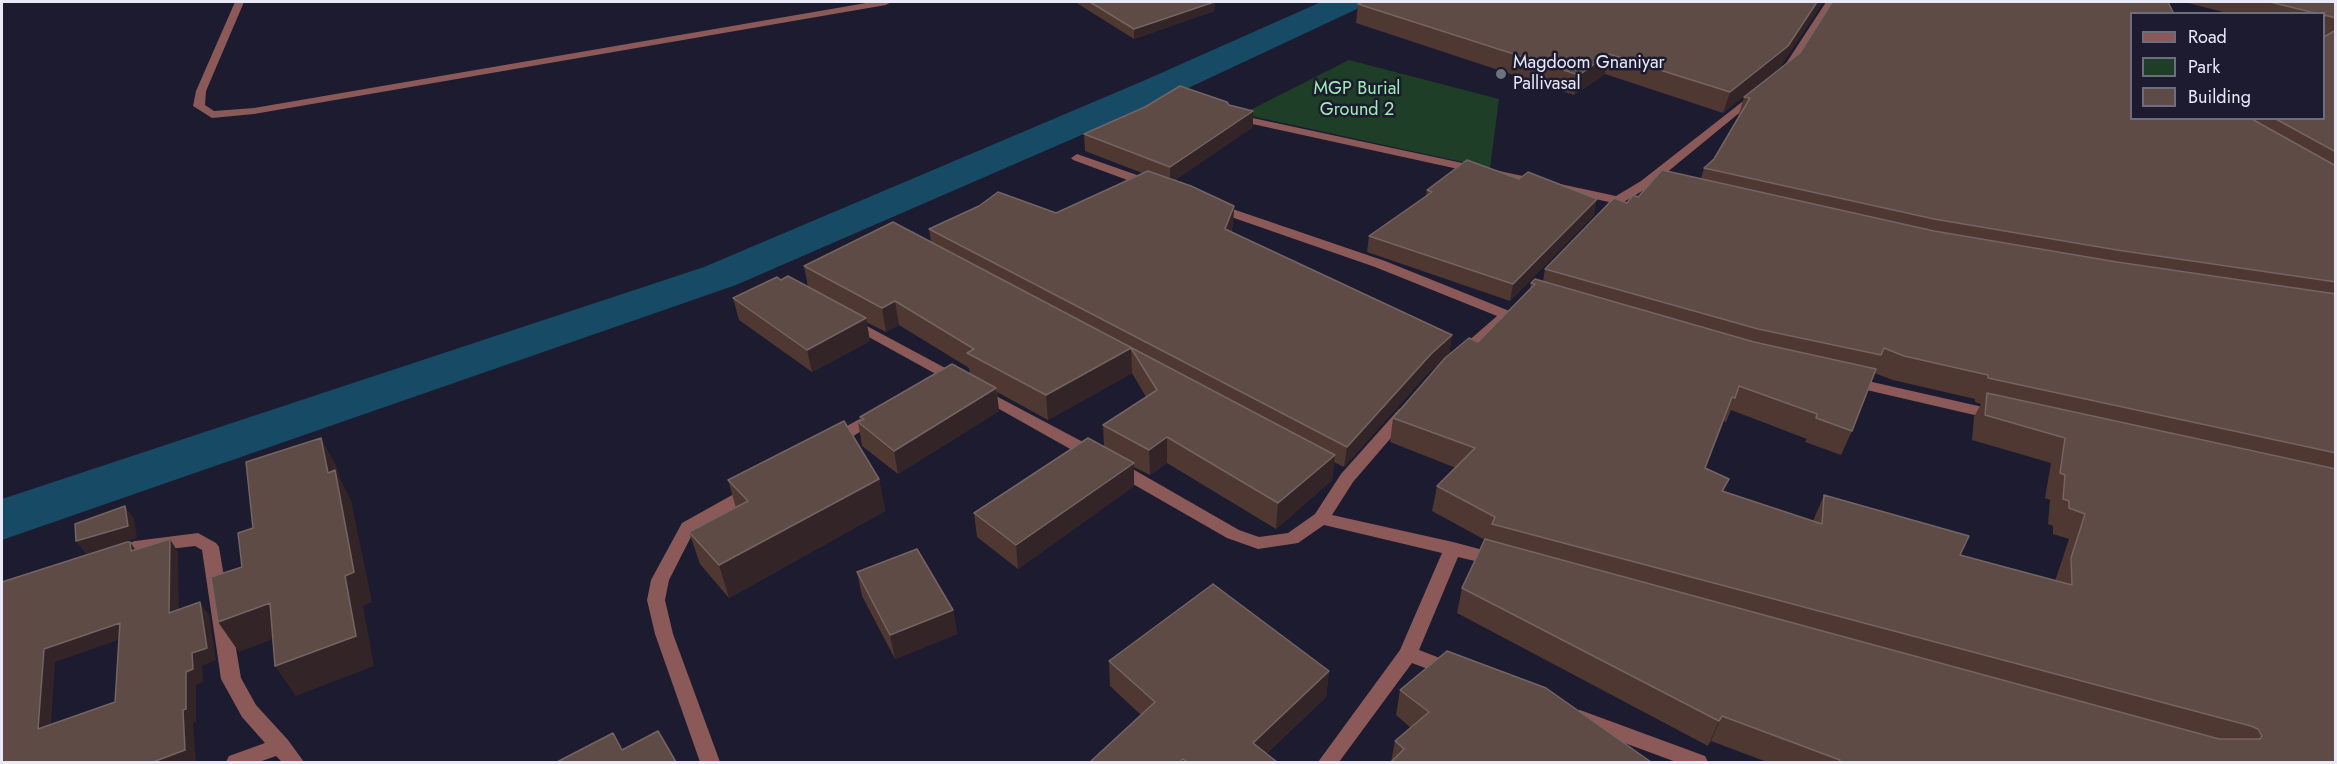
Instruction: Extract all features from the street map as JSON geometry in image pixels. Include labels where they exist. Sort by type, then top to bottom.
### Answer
[{"type":"street","points":[[239,2],[201,91],[199,106],[212,115],[266,109],[886,2]]},
{"type":"street","points":[[1593,226],[1618,200],[1651,185],[1787,70],[1830,2]]},
{"type":"street","points":[[1233,117],[1618,200]]},
{"type":"street","points":[[1077,158],[1167,190]]},
{"type":"street","points":[[1201,202],[1510,311],[1450,364]]},
{"type":"street","points":[[834,312],[1173,498],[1233,534],[1258,543],[1292,539],[1321,518],[1342,475],[1412,404]]},
{"type":"street","points":[[925,385],[944,373]]},
{"type":"street","points":[[1839,380],[2012,418]]},
{"type":"street","points":[[817,451],[885,409]]},
{"type":"street","points":[[710,762],[667,644],[656,600],[660,580],[688,526],[768,481]]},
{"type":"street","points":[[1321,518],[1453,548],[1510,564]]},
{"type":"street","points":[[102,558],[135,547],[198,539],[210,547],[231,679],[249,711],[294,762]]},
{"type":"street","points":[[1328,762],[1408,654],[1453,548]]},
{"type":"street","points":[[1408,654],[1474,679]]},
{"type":"street","points":[[1562,711],[1698,762]]},
{"type":"street","points":[[236,762],[281,746]]},
{"type":"green space","name":"MGP Burial Ground 2","points":[[1349,60],[1499,99],[1490,168],[1242,114]]},
{"type":"building","points":[[1090,2],[1214,2],[1134,29]]},
{"type":"building","points":[[1363,2],[1817,2],[1788,46],[1730,92],[1609,54],[1579,75],[1358,4]]},
{"type":"building","points":[[1832,2],[2168,2],[2173,12],[2130,12],[2130,120],[2254,120],[2336,166],[2336,282],[2117,250],[1934,219],[1704,168],[1714,159],[1750,98],[1744,97],[1800,53]]},
{"type":"building","points":[[2270,2],[2336,2],[2336,18],[2325,15],[2325,12],[2311,12]]},
{"type":"building","points":[[2336,30],[2336,152],[2278,120],[2325,120],[2325,36]]},
{"type":"building","points":[[1180,86],[1227,102],[1229,105],[1253,111],[1170,167],[1084,134],[1145,107]]},
{"type":"building","points":[[1467,160],[1519,179],[1528,172],[1597,199],[1513,284],[1369,236],[1432,192],[1427,190]]},
{"type":"building","points":[[1662,170],[1934,231],[2117,262],[2336,294],[2336,453],[1988,378],[1988,375],[1904,356],[1884,348],[1881,355],[1758,329],[1545,269],[1614,198],[1627,203],[1633,195],[1638,197]]},
{"type":"building","points":[[1148,171],[1191,186],[1234,206],[1225,229],[1452,335],[1431,354],[1347,447],[929,229],[979,206],[998,192],[1056,213]]},
{"type":"building","points":[[893,222],[1335,455],[1278,503],[1167,437],[1149,450],[1103,425],[1157,390],[1131,348],[1046,395],[967,353],[974,349],[895,301],[882,308],[804,266]]},
{"type":"building","points":[[788,276],[866,318],[807,350],[733,298],[777,277],[781,280]]},
{"type":"building","points":[[1535,279],[1754,342],[1876,369],[1852,431],[1816,418],[1817,414],[1739,386],[1735,398],[1732,397],[1705,468],[1729,479],[1722,491],[1822,524],[1824,495],[1969,536],[1960,555],[2072,585],[2071,558],[2085,514],[2069,508],[2069,501],[2063,499],[2065,475],[2060,473],[2065,438],[1985,415],[1987,393],[2336,469],[2336,762],[1839,762],[1840,760],[1722,716],[1719,721],[1462,588],[1485,539],[2219,739],[2260,739],[2262,736],[2258,729],[2251,726],[1492,524],[1495,517],[1437,486],[1475,448],[1393,418],[1445,358],[1469,338],[1478,342],[1535,284],[1531,283]]},
{"type":"building","points":[[952,364],[996,388],[894,451],[858,422],[864,419],[860,417]]},
{"type":"building","points":[[844,421],[879,479],[719,565],[689,532],[748,501],[728,480]]},
{"type":"building","points":[[321,438],[328,473],[335,470],[354,572],[345,576],[356,636],[275,666],[270,603],[218,622],[211,577],[242,567],[238,533],[253,528],[246,462]]},
{"type":"building","points":[[1088,438],[1134,463],[1016,545],[974,513]]},
{"type":"building","points":[[125,506],[128,526],[76,541],[75,524]]},
{"type":"building","points":[[170,539],[169,613],[200,602],[207,648],[192,653],[193,669],[186,672],[186,709],[183,710],[185,750],[153,762],[2,762],[2,582],[127,542],[130,542],[131,551]],"holes":[[[120,623],[115,702],[38,729],[44,649]]]},
{"type":"building","points":[[917,549],[953,610],[890,635],[857,572]]},
{"type":"building","points":[[1213,584],[1329,671],[1253,743],[1277,762],[1187,762],[1183,759],[1179,762],[1090,762],[1155,702],[1109,661]]},
{"type":"building","points":[[1447,651],[1546,688],[1651,762],[1391,762],[1404,749],[1395,741],[1429,712],[1400,690]]},
{"type":"building","points":[[658,731],[676,762],[557,762],[613,733],[622,750]]},
{"type":"waterway","points":[[2,520],[720,276],[1156,89],[1346,2]]},
{"type":"place","name":"Magdoom Gnaniyar Pallivasal","points":[[1501,74]]}]
